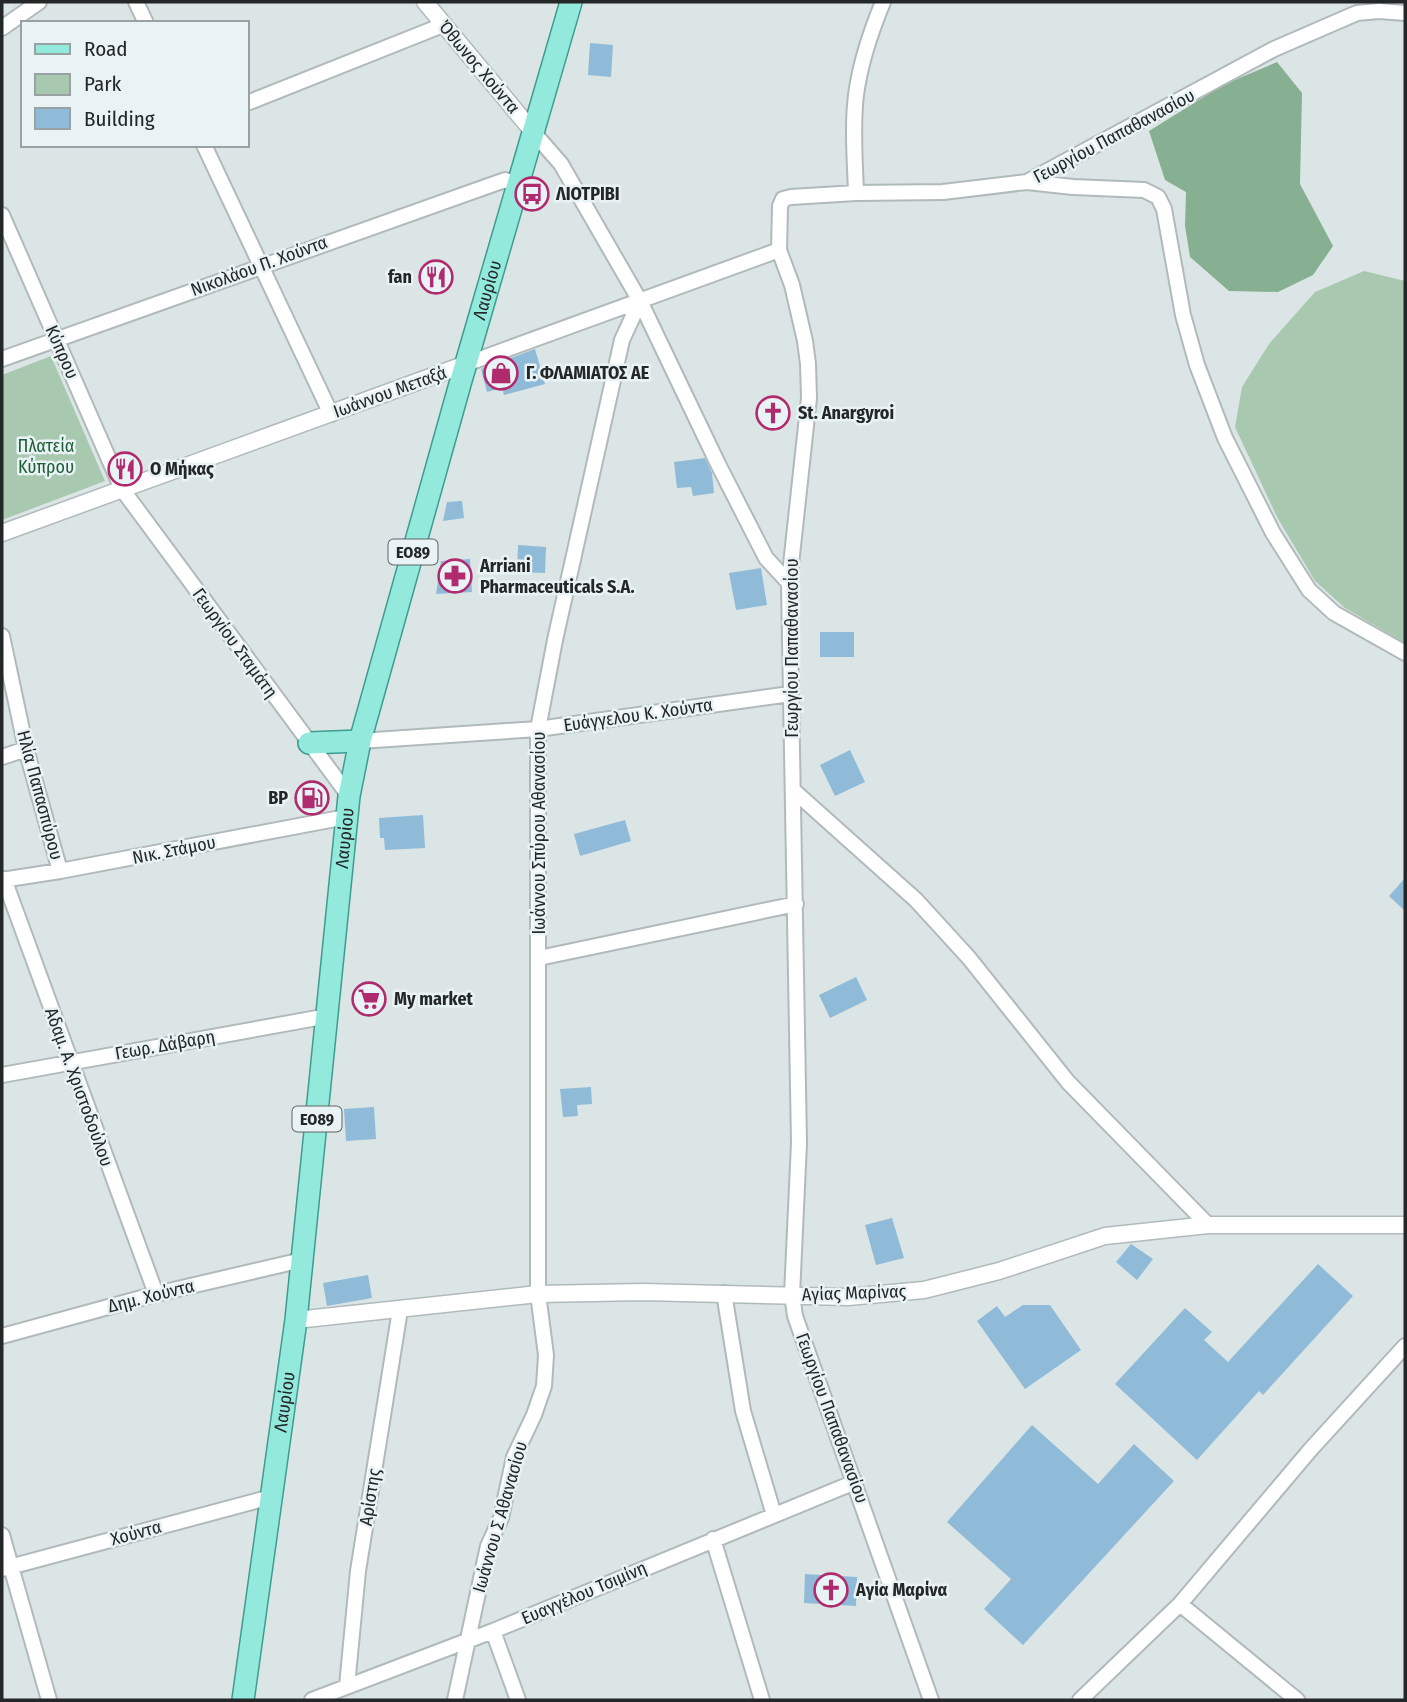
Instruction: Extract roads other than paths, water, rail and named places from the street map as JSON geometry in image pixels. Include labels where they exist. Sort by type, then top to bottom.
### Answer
[{"type":"main road","name":"Λαυρίου","points":[[243,1700],[296,1320],[349,796],[360,741],[571,2]]},
{"type":"main road","points":[[309,743],[360,741]]},
{"type":"street","points":[[2,28],[39,2]]},
{"type":"street","points":[[135,2],[144,21]]},
{"type":"street","name":"Όθωνος Χούντα","points":[[425,2],[534,133]]},
{"type":"street","points":[[856,193],[856,95],[865,56],[883,2]]},
{"type":"street","name":"Γεωργίου Παπαθανασίου","points":[[931,1700],[795,1316],[792,1296],[799,1143],[789,583],[809,398],[808,364],[792,285],[779,250],[780,206],[783,200],[791,197],[943,192],[1027,182],[1274,49],[1357,13],[1405,13]]},
{"type":"street","points":[[248,103],[443,24]]},
{"type":"street","points":[[534,133],[561,164],[640,301],[766,558],[789,583]]},
{"type":"street","points":[[205,147],[331,414]]},
{"type":"street","name":"Νικολάου Π. Χούντα","points":[[2,359],[505,180],[518,184]]},
{"type":"street","points":[[1027,182],[1144,190],[1158,197],[1164,209],[1182,316],[1197,365],[1225,438],[1273,533],[1309,590],[1334,613],[1405,653]]},
{"type":"street","name":"Κύπρου","points":[[2,215],[122,489]]},
{"type":"street","name":"Ιωάννου Μεταξά","points":[[2,533],[779,250]]},
{"type":"street","name":"Ιωάννου Σπύρου Αθανασίου","points":[[538,1294],[538,729],[555,640],[622,340],[640,301]]},
{"type":"street","name":"Γεωργίου Σταμάτη","points":[[122,489],[349,796]]},
{"type":"street","name":"Ηλία Παπασπύρου","points":[[2,636],[26,749],[60,871]]},
{"type":"street","name":"Ευάγγελου Κ. Χούντα","points":[[360,741],[538,729],[790,694]]},
{"type":"street","points":[[2,757],[26,749]]},
{"type":"street","points":[[793,790],[916,900],[969,958],[1068,1082],[1208,1225]]},
{"type":"street","name":"Νικ. Στάμου","points":[[3,879],[60,871],[346,817]]},
{"type":"street","name":"Αδαμ. Α. Χριστοδούλου","points":[[3,879],[156,1294]]},
{"type":"street","points":[[540,958],[796,904]]},
{"type":"street","name":"Γεωρ. Δάβαρη","points":[[2,1074],[328,1016]]},
{"type":"street","name":"Αγίας Μαρίνας","points":[[296,1320],[538,1294],[724,1293],[848,1297],[924,1290],[999,1271],[1105,1236],[1208,1225],[1405,1225]]},
{"type":"street","name":"Δημ. Χούντα","points":[[2,1336],[156,1294],[302,1260]]},
{"type":"street","points":[[724,1293],[743,1411],[774,1515]]},
{"type":"street","name":"Ιωάννου Σ Αθανασίου","points":[[455,1700],[488,1546],[501,1518],[514,1457],[544,1386],[545,1339],[538,1294]]},
{"type":"street","name":"Αρίστης","points":[[347,1686],[358,1571],[400,1310]]},
{"type":"street","points":[[1080,1700],[1180,1604],[1311,1449],[1405,1346]]},
{"type":"street","name":"Ευαγγέλου Τσιμίνη","points":[[312,1700],[492,1631],[855,1482]]},
{"type":"street","name":"Χούντα","points":[[6,1568],[271,1497]]},
{"type":"street","points":[[2,1535],[6,1568],[49,1700]]},
{"type":"street","points":[[713,1539],[762,1700]]},
{"type":"street","points":[[1180,1604],[1297,1700]]},
{"type":"street","points":[[492,1631],[518,1700]]},
{"type":"place","name":"ΛΙΟΤΡΙΒΙ","points":[[532,194]]},
{"type":"place","name":"fan","points":[[436,277]]},
{"type":"place","name":"Γ. ΦΛΑΜΙΑΤΟΣ ΑΕ","points":[[501,373]]},
{"type":"place","name":"St. Anargyroi","points":[[773,413]]},
{"type":"place","name":"Ο Μήκας","points":[[125,469]]},
{"type":"place","name":"Arriani Pharmaceuticals S.A.","points":[[455,576]]},
{"type":"place","name":"BP","points":[[312,798]]},
{"type":"place","name":"My market","points":[[369,999]]},
{"type":"place","name":"Αγία Μαρίνα","points":[[831,1590]]},
{"type":"park label","name":"Πλατεία Κύπρου","points":[[46,456]]}]
